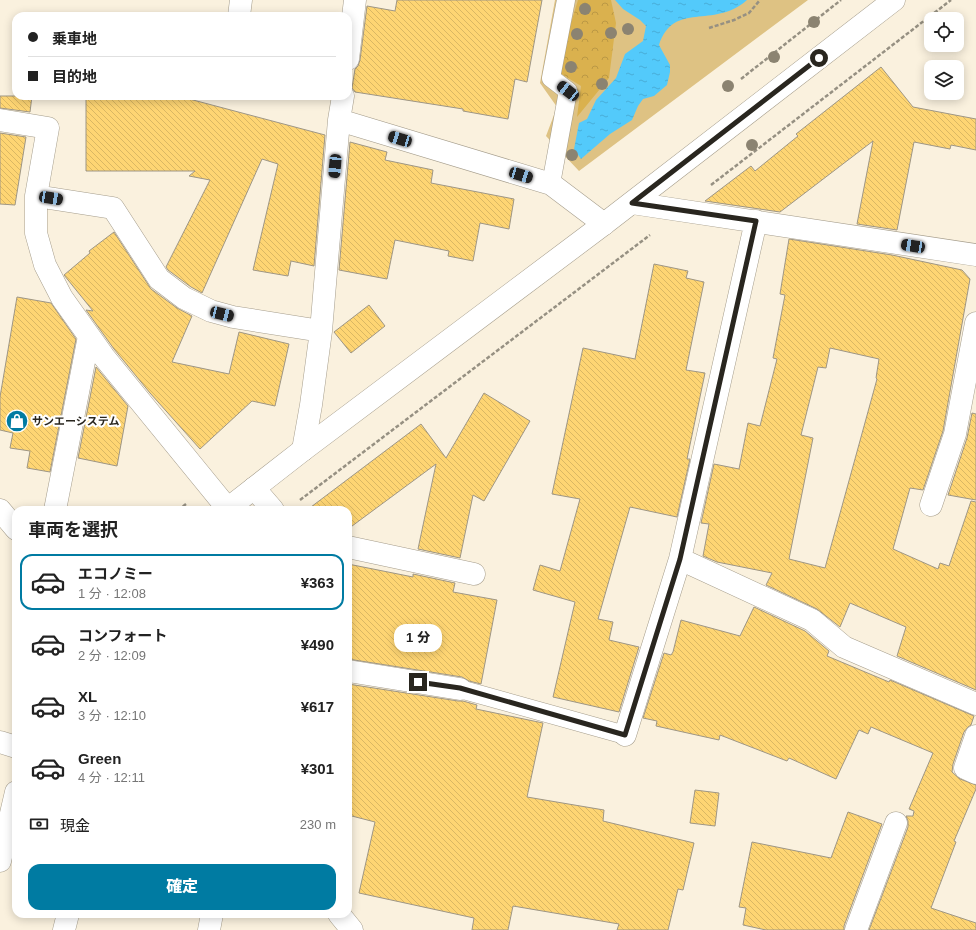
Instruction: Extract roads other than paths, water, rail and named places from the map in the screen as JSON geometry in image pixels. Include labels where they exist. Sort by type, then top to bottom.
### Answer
[{"type":"street","points":[[240,12],[241,0]]},
{"type":"street","points":[[352,25],[355,0]]},
{"type":"street","points":[[231,506],[302,450],[632,203],[894,0]]},
{"type":"street","points":[[302,450],[311,405],[321,331],[339,120],[342,100]]},
{"type":"street","points":[[0,120],[48,128],[36,196],[36,233],[45,265],[62,298],[104,357],[225,506]]},
{"type":"street","points":[[339,120],[551,184],[604,224]]},
{"type":"street","points":[[36,196],[113,208],[159,279],[184,298],[211,311],[233,317],[321,331]]},
{"type":"street","points":[[632,203],[976,255]]},
{"type":"street","points":[[625,735],[680,559],[756,221]]},
{"type":"street","points":[[931,505],[955,434],[976,323]]},
{"type":"street","points":[[56,506],[89,336]]},
{"type":"street","points":[[254,488],[270,506]]},
{"type":"street","points":[[0,510],[12,524]]},
{"type":"street","points":[[352,548],[474,574]]},
{"type":"street","points":[[680,559],[812,620],[844,647],[976,704]]},
{"type":"street","points":[[352,671],[460,688]]},
{"type":"street","points":[[976,736],[965,768],[976,773]]},
{"type":"street","points":[[0,742],[12,746]]},
{"type":"street","points":[[0,861],[12,809]]},
{"type":"street","points":[[856,930],[896,823]]},
{"type":"street","points":[[64,930],[67,918]]},
{"type":"street","points":[[209,930],[211,918]]},
{"type":"street","points":[[342,918],[352,930]]},
{"type":"lane","points":[[551,184],[568,91],[551,78],[566,0]]},
{"type":"lane","points":[[460,688],[625,735]]},
{"type":"water","points":[[615,0],[747,0],[734,9],[721,13],[684,19],[674,23],[666,31],[659,45],[670,65],[667,85],[654,96],[643,99],[632,120],[610,134],[581,159],[574,149],[579,123],[587,119],[596,100],[616,78],[625,54],[643,41],[646,26],[640,20],[623,9]]},
{"type":"place","name":"サンエーシステム","points":[[17,421]]}]
